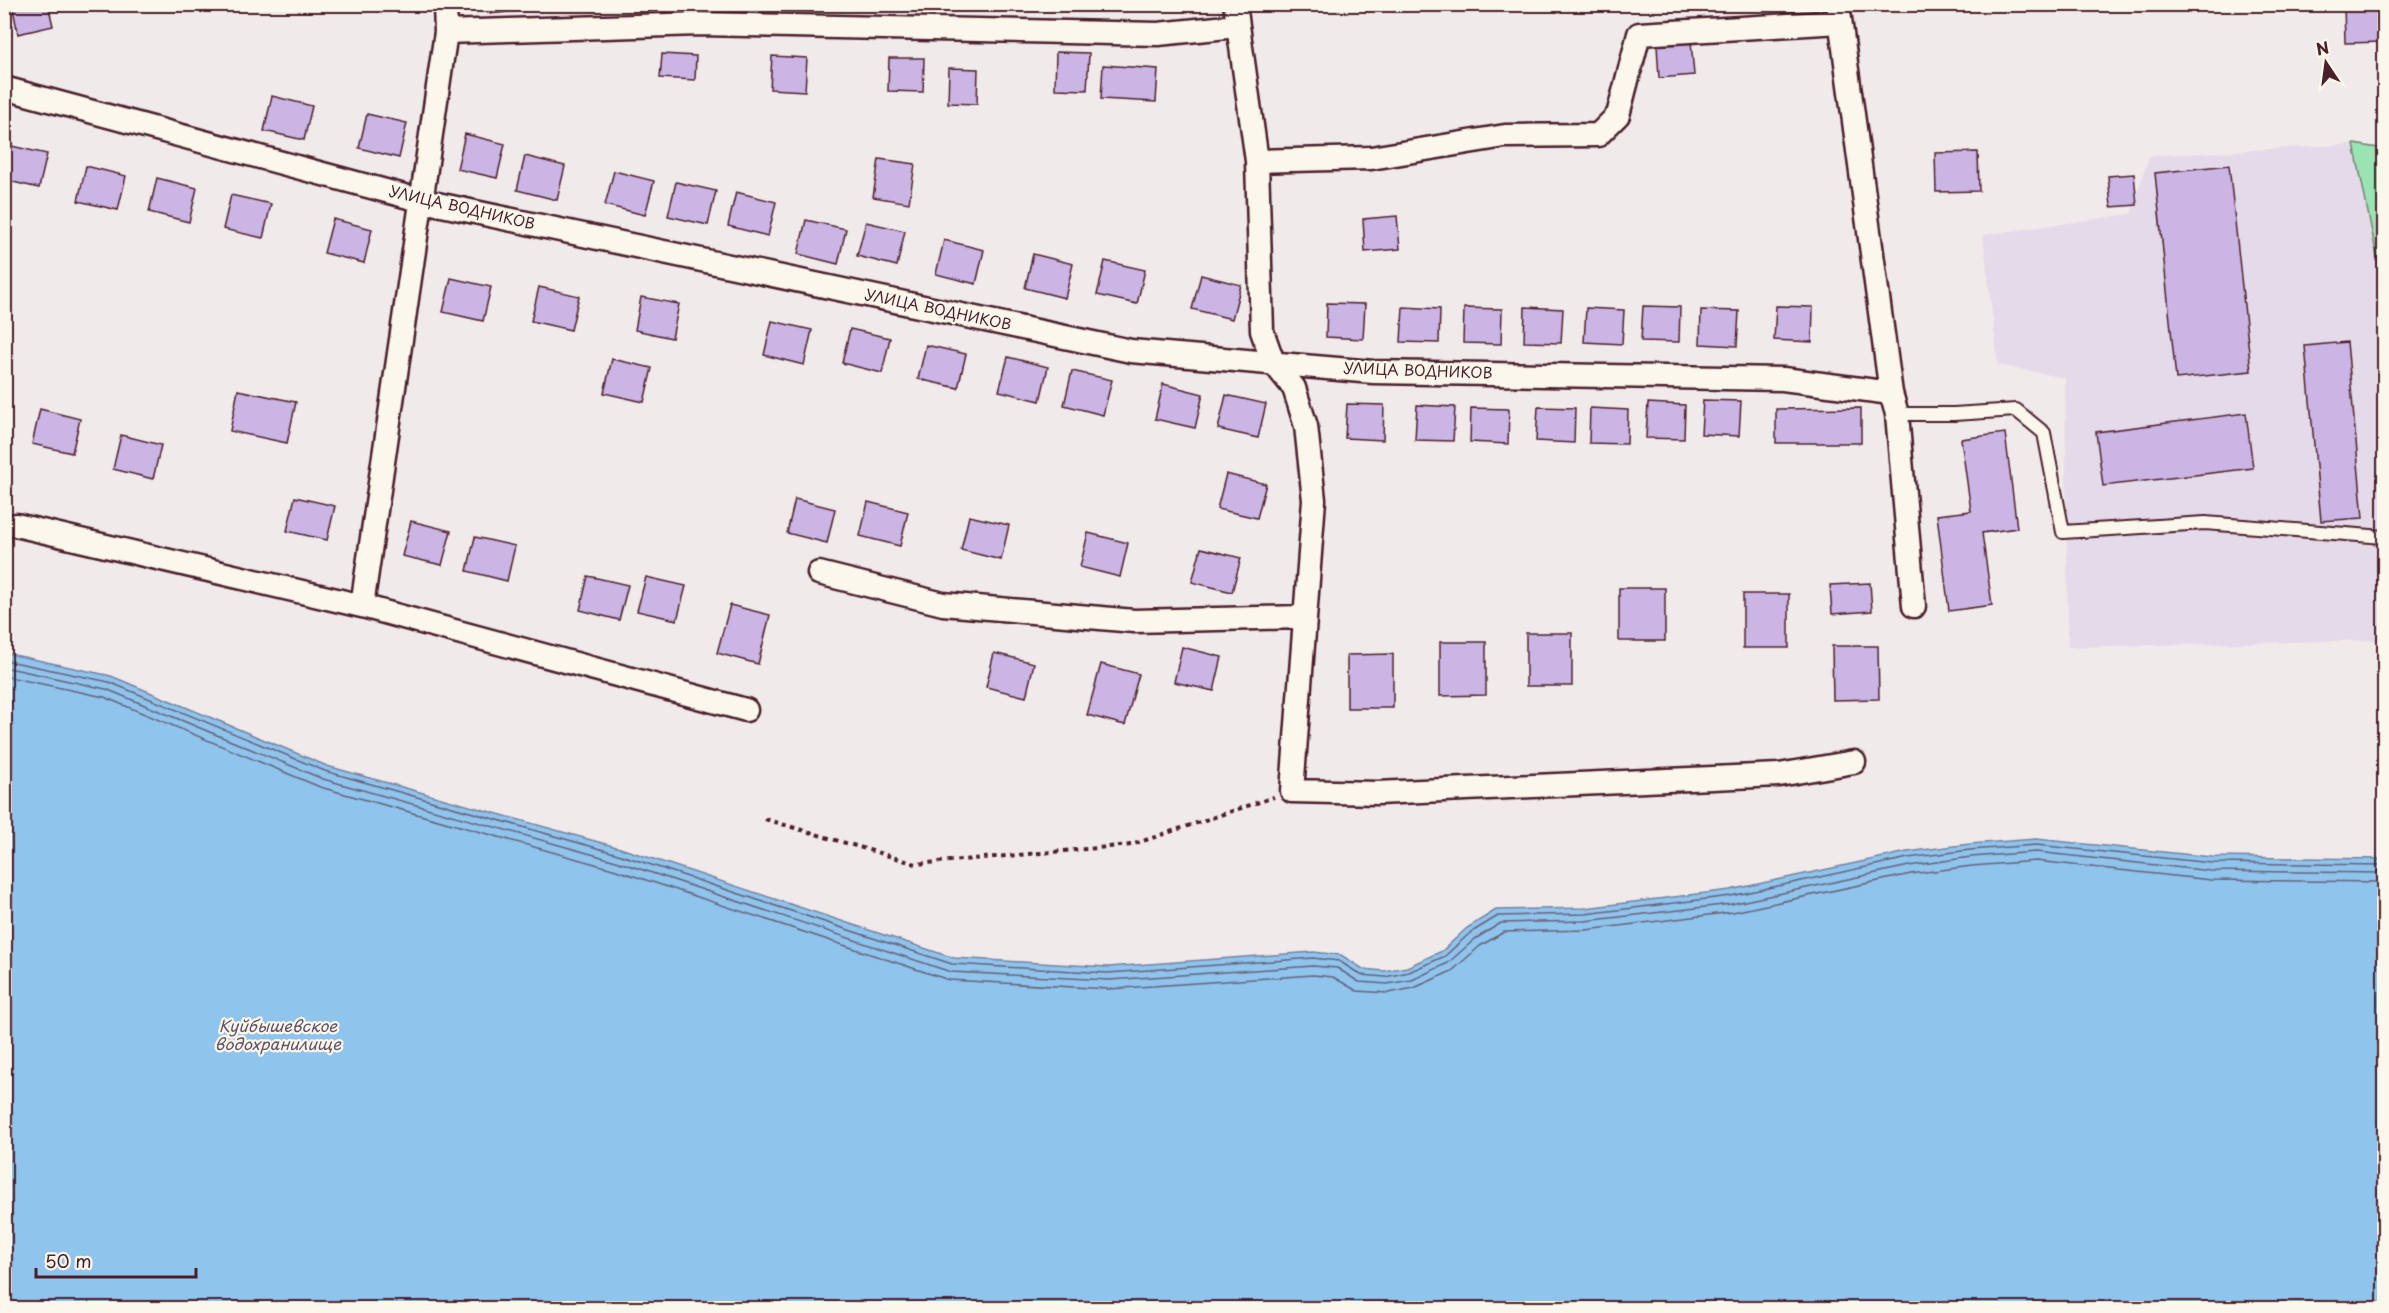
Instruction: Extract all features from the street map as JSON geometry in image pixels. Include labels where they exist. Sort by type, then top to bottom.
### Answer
[{"type":"street","points":[[362,606],[423,201],[446,32],[445,4]]},
{"type":"street","points":[[1257,160],[1371,158],[1505,136],[1598,135],[1618,115],[1639,34],[1839,13],[1894,403],[1914,606]]},
{"type":"street","points":[[446,32],[700,24],[1158,34],[1236,15],[1257,160],[1262,331],[1273,362],[1294,388],[1306,426],[1314,500],[1292,791],[1377,793],[1779,775],[1854,762]]},
{"type":"street","name":"УЛИЦА ВОДНИКОВ","points":[[4,88],[423,201],[1131,351],[1373,372],[1783,379],[1894,403]]},
{"type":"street","points":[[16,525],[362,606],[746,710]]},
{"type":"street","points":[[819,573],[943,604],[1122,620],[1304,617]]},
{"type":"lane","points":[[1894,403],[1954,414],[2016,410],[2044,433],[2063,532],[2205,524],[2385,537]]},
{"type":"path","points":[[765,819],[916,864],[1131,845],[1292,791]]},
{"type":"shaded area","points":[[2354,144],[2384,291],[2384,640],[2068,647],[2065,378],[1998,365],[1983,235],[2131,214],[2149,156]]},
{"type":"green space","points":[[2354,144],[2384,149],[2384,291]]},
{"type":"water","name":"Куйбышевское водохранилище","points":[[5,653],[111,676],[327,766],[620,848],[954,958],[1108,967],[1313,952],[1341,955],[1363,969],[1384,971],[1407,967],[1442,951],[1467,928],[1496,910],[1585,908],[1730,890],[1907,852],[2036,839],[2212,857],[2384,859],[2384,1308],[5,1308]]},
{"type":"building","points":[[12,4],[48,4],[53,26],[18,34]]},
{"type":"building","points":[[489,4],[516,4],[517,11],[490,14]]},
{"type":"building","points":[[2344,4],[2384,4],[2384,42],[2345,43]]},
{"type":"building","points":[[1691,41],[1694,75],[1659,78],[1657,45]]},
{"type":"building","points":[[1056,52],[1089,53],[1087,90],[1055,89]]},
{"type":"building","points":[[662,54],[696,56],[695,80],[660,78]]},
{"type":"building","points":[[772,56],[807,58],[805,91],[770,89]]},
{"type":"building","points":[[889,58],[924,58],[923,92],[888,91]]},
{"type":"building","points":[[1103,65],[1158,69],[1156,102],[1101,99]]},
{"type":"building","points":[[949,68],[978,69],[977,104],[948,103]]},
{"type":"building","points":[[272,96],[312,106],[304,140],[264,131]]},
{"type":"building","points":[[367,114],[407,123],[399,158],[359,148]]},
{"type":"building","points":[[465,134],[505,144],[497,178],[457,169]]},
{"type":"building","points":[[7,145],[47,154],[39,188],[4,180]]},
{"type":"building","points":[[1978,152],[1979,191],[1936,192],[1935,153]]},
{"type":"building","points":[[525,156],[565,166],[557,200],[517,190]]},
{"type":"building","points":[[879,159],[915,164],[909,203],[873,197]]},
{"type":"building","points":[[2229,165],[2251,371],[2176,379],[2155,173]]},
{"type":"building","points":[[86,166],[126,176],[118,210],[78,201]]},
{"type":"building","points":[[614,171],[654,181],[645,215],[605,205]]},
{"type":"building","points":[[2134,174],[2137,205],[2111,207],[2108,176]]},
{"type":"building","points":[[157,178],[197,188],[189,222],[149,212]]},
{"type":"building","points":[[676,182],[716,191],[708,225],[668,216]]},
{"type":"building","points":[[736,192],[776,202],[768,236],[728,226]]},
{"type":"building","points":[[231,195],[271,204],[263,238],[223,229]]},
{"type":"building","points":[[1397,216],[1400,249],[1365,252],[1363,219]]},
{"type":"building","points":[[333,219],[372,229],[364,263],[324,253]]},
{"type":"building","points":[[806,220],[846,229],[838,264],[798,254]]},
{"type":"building","points":[[866,222],[905,231],[897,266],[857,256]]},
{"type":"building","points":[[944,240],[984,250],[976,284],[936,274]]},
{"type":"building","points":[[1033,254],[1073,264],[1065,298],[1025,288]]},
{"type":"building","points":[[1105,261],[1145,270],[1137,304],[1097,295]]},
{"type":"building","points":[[1201,275],[1241,285],[1232,319],[1192,309]]},
{"type":"building","points":[[451,278],[491,287],[483,321],[443,312]]},
{"type":"building","points":[[539,287],[579,296],[571,330],[531,321]]},
{"type":"building","points":[[641,297],[679,304],[672,338],[635,330]]},
{"type":"building","points":[[1327,303],[1365,304],[1363,339],[1326,337]]},
{"type":"building","points":[[1643,306],[1680,307],[1679,342],[1641,341]]},
{"type":"building","points":[[1776,306],[1813,307],[1812,342],[1774,340]]},
{"type":"building","points":[[1403,307],[1440,309],[1439,343],[1401,342]]},
{"type":"building","points":[[1525,307],[1563,309],[1561,343],[1524,342]]},
{"type":"building","points":[[1464,308],[1502,309],[1501,344],[1463,343]]},
{"type":"building","points":[[1586,308],[1624,310],[1622,344],[1584,342]]},
{"type":"building","points":[[1701,310],[1739,311],[1737,346],[1700,344]]},
{"type":"building","points":[[772,321],[812,330],[804,365],[764,355]]},
{"type":"building","points":[[850,329],[890,338],[882,373],[842,363]]},
{"type":"building","points":[[2347,342],[2363,518],[2321,521],[2305,346]]},
{"type":"building","points":[[926,345],[966,354],[958,388],[918,379]]},
{"type":"building","points":[[1008,357],[1048,367],[1040,401],[999,391]]},
{"type":"building","points":[[612,359],[652,368],[644,402],[604,393]]},
{"type":"building","points":[[1072,371],[1112,380],[1103,415],[1064,405]]},
{"type":"building","points":[[1163,384],[1203,394],[1195,428],[1155,419]]},
{"type":"building","points":[[238,390],[296,402],[287,443],[230,431]]},
{"type":"building","points":[[1226,395],[1266,404],[1258,438],[1218,429]]},
{"type":"building","points":[[1703,400],[1741,401],[1739,436],[1701,434]]},
{"type":"building","points":[[1648,403],[1685,405],[1684,439],[1646,438]]},
{"type":"building","points":[[1347,404],[1384,405],[1383,440],[1345,438]]},
{"type":"building","points":[[1417,405],[1455,407],[1453,441],[1415,440]]},
{"type":"building","points":[[1538,407],[1575,408],[1574,443],[1536,441]]},
{"type":"building","points":[[1471,408],[1509,409],[1508,444],[1470,442]]},
{"type":"building","points":[[1590,408],[1628,410],[1627,444],[1589,443]]},
{"type":"building","points":[[1861,408],[1861,443],[1776,443],[1776,409]]},
{"type":"building","points":[[40,409],[80,419],[72,453],[32,444]]},
{"type":"building","points":[[2246,413],[2253,468],[2103,486],[2096,432]]},
{"type":"building","points":[[2005,433],[2017,528],[1982,533],[1992,605],[1949,611],[1937,515],[1971,511],[1961,439]]},
{"type":"building","points":[[121,435],[161,445],[153,479],[113,469]]},
{"type":"building","points":[[1226,474],[1266,484],[1257,518],[1217,509]]},
{"type":"building","points":[[295,497],[335,506],[327,540],[287,531]]},
{"type":"building","points":[[795,499],[835,509],[827,543],[787,533]]},
{"type":"building","points":[[868,502],[908,512],[900,546],[860,536]]},
{"type":"building","points":[[969,516],[1009,525],[1001,560],[961,550]]},
{"type":"building","points":[[411,521],[451,531],[442,565],[402,556]]},
{"type":"building","points":[[1088,533],[1128,543],[1120,577],[1080,567]]},
{"type":"building","points":[[475,537],[515,546],[507,581],[467,571]]},
{"type":"building","points":[[1201,548],[1241,558],[1232,592],[1192,582]]},
{"type":"building","points":[[588,576],[628,585],[619,620],[580,610]]},
{"type":"building","points":[[646,577],[686,586],[677,620],[637,611]]},
{"type":"building","points":[[1870,583],[1872,611],[1832,614],[1830,585]]},
{"type":"building","points":[[1619,588],[1665,588],[1665,641],[1619,641]]},
{"type":"building","points":[[1743,594],[1789,594],[1789,648],[1743,648]]},
{"type":"building","points":[[730,605],[770,615],[758,664],[717,653]]},
{"type":"building","points":[[1526,633],[1572,633],[1572,686],[1526,686]]},
{"type":"building","points":[[1440,642],[1486,642],[1486,695],[1440,696]]},
{"type":"building","points":[[1832,646],[1878,646],[1879,699],[1833,700]]},
{"type":"building","points":[[1182,647],[1222,657],[1214,691],[1174,682]]},
{"type":"building","points":[[994,653],[1034,663],[1026,697],[986,687]]},
{"type":"building","points":[[1393,654],[1393,708],[1347,708],[1347,655]]},
{"type":"building","points":[[1101,664],[1139,674],[1125,725],[1087,715]]}]
